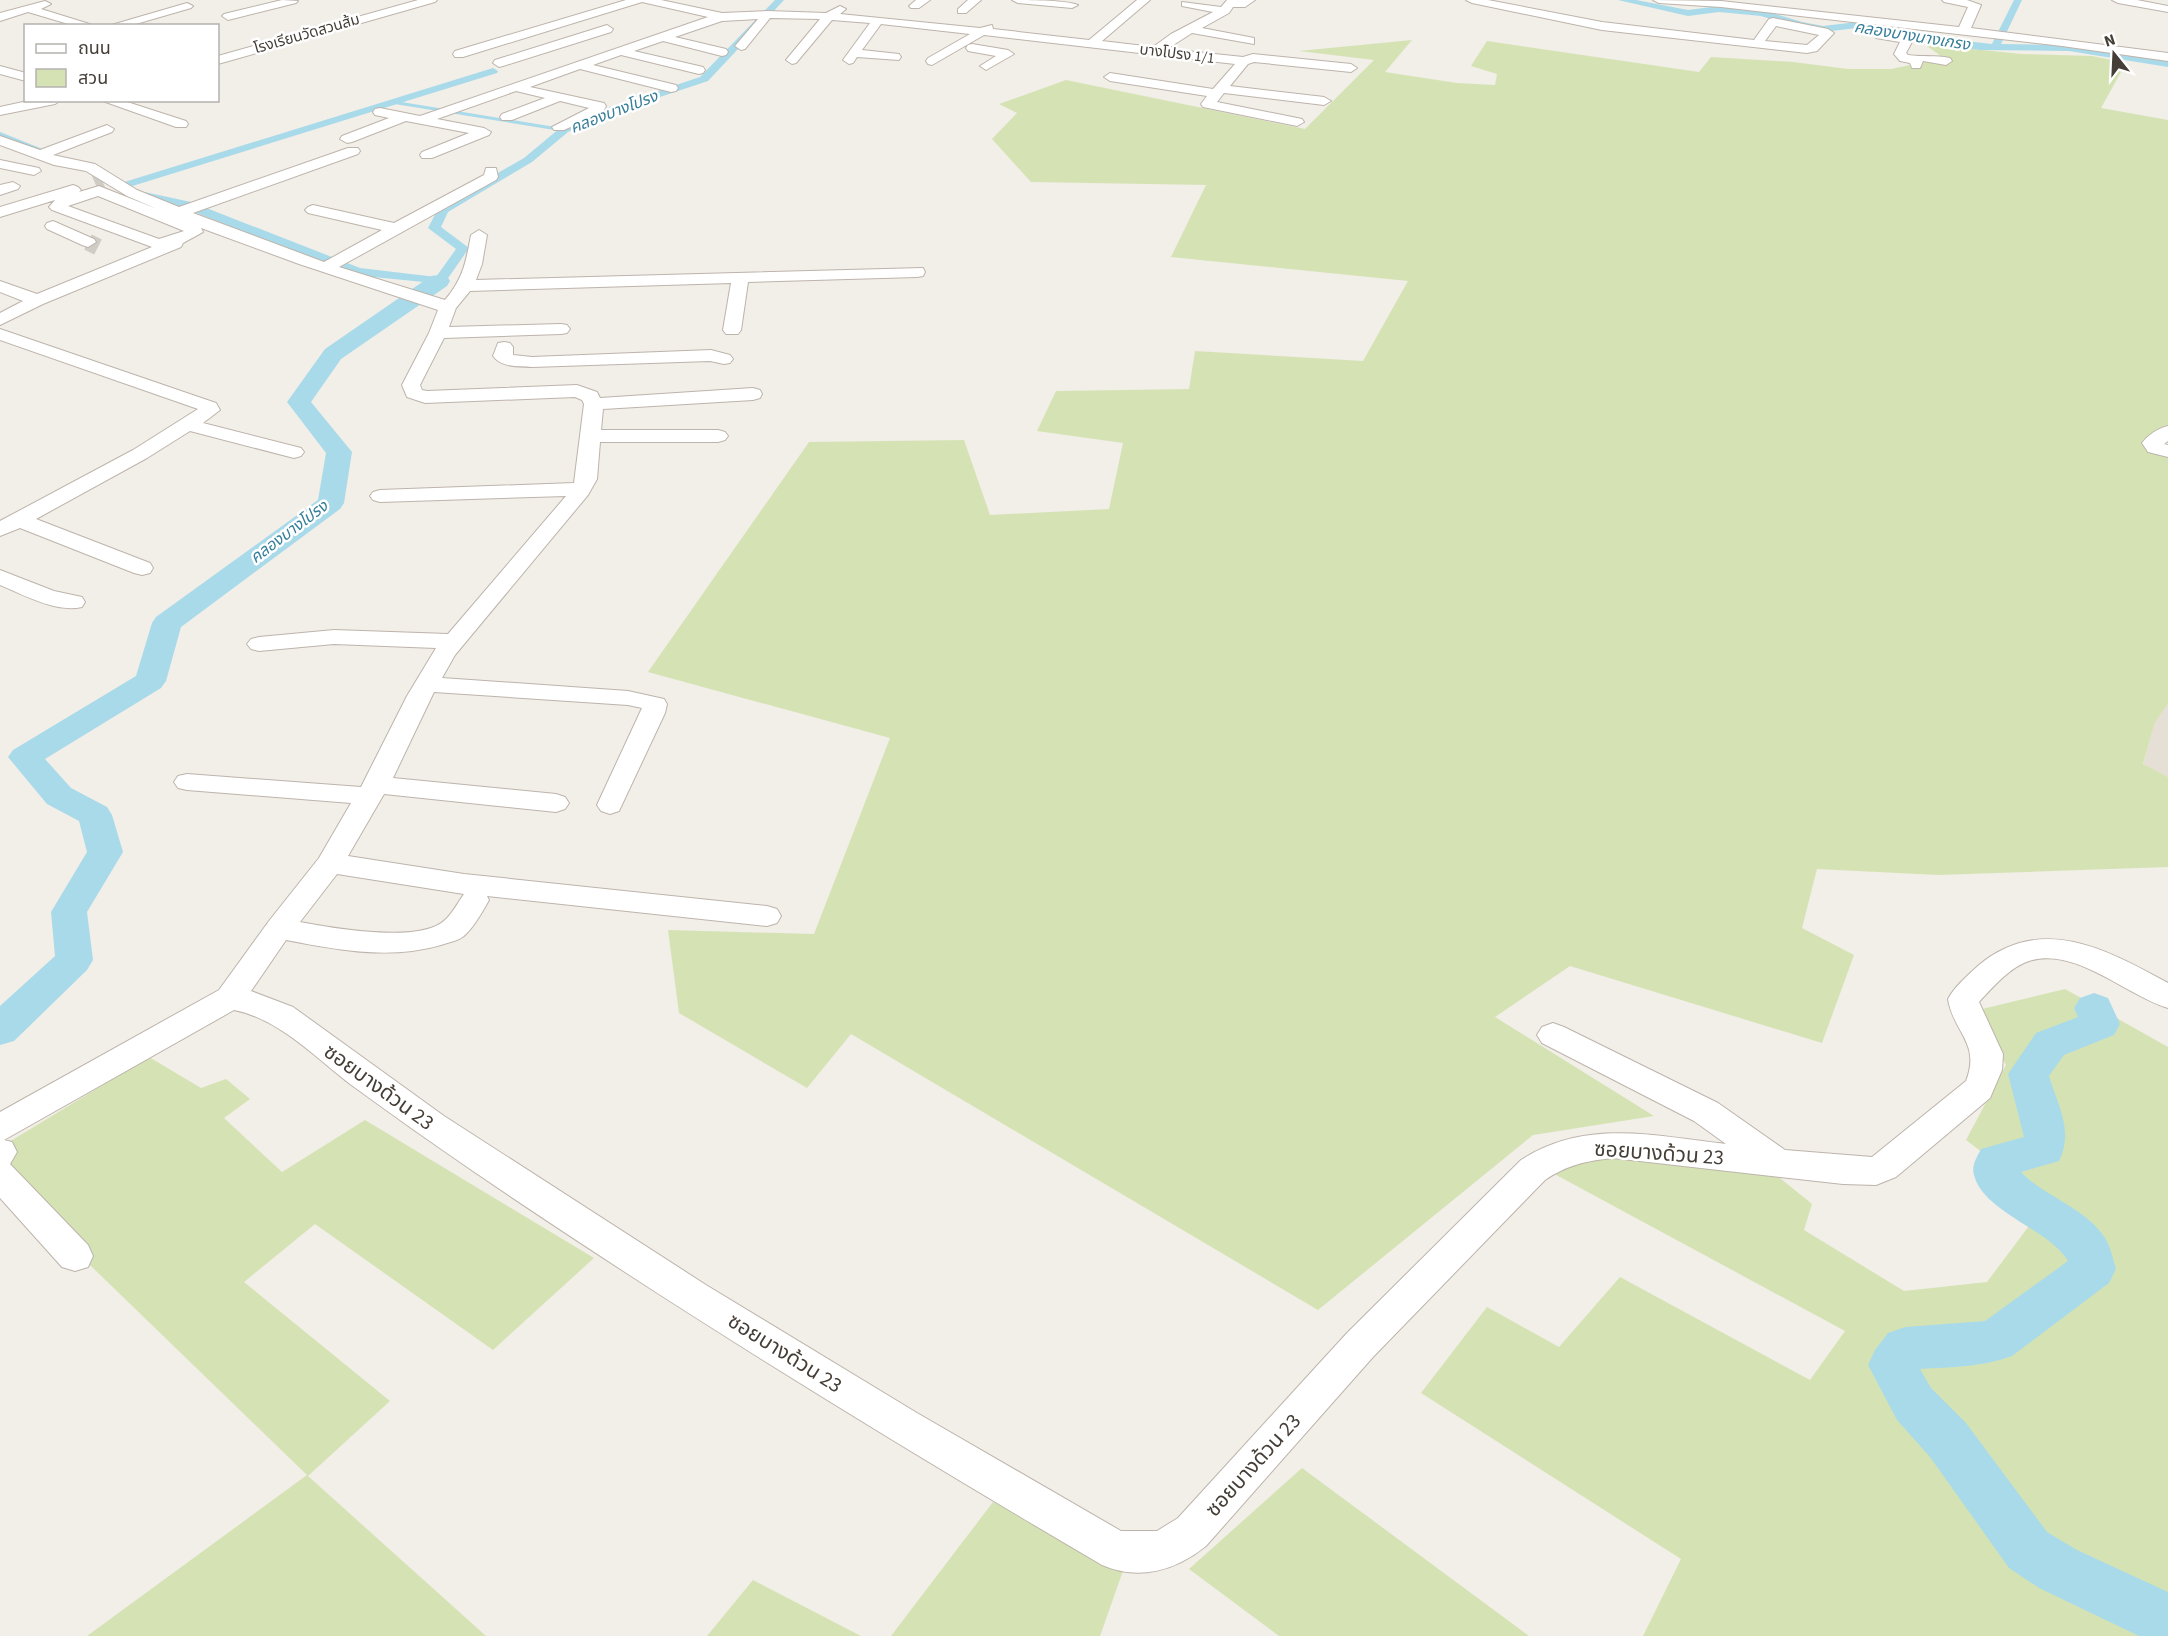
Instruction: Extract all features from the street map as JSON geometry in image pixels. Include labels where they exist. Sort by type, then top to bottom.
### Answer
[{"type":"street","points":[[0,17],[58,0]]},
{"type":"street","name":"โรงเรียนวัดสวนส้ม","points":[[219,60],[346,22],[431,0]]},
{"type":"street","points":[[459,54],[638,0]]},
{"type":"street","points":[[646,0],[675,6],[713,21]]},
{"type":"street","points":[[656,14],[691,0]]},
{"type":"street","points":[[792,14],[806,0]]},
{"type":"street","points":[[924,25],[975,0]]},
{"type":"street","points":[[1092,44],[1144,0]]},
{"type":"street","points":[[1155,51],[1200,24],[1249,0]]},
{"type":"street","points":[[1472,0],[1607,23],[1757,44],[1811,49],[1827,34],[1773,22],[1735,8]]},
{"type":"street","points":[[1659,0],[1861,24],[2021,38],[2168,57]]},
{"type":"street","points":[[1948,0],[1975,5],[1963,33]]},
{"type":"street","points":[[2118,0],[2168,9]]},
{"type":"street","points":[[228,16],[295,2]]},
{"type":"street","points":[[792,60],[829,16],[852,2]]},
{"type":"street","points":[[1016,2],[1072,5]]},
{"type":"street","points":[[420,120],[537,78],[713,21],[740,4]]},
{"type":"street","points":[[1186,4],[1230,9]]},
{"type":"street","points":[[895,57],[851,57],[870,38],[879,20],[911,5],[984,14]]},
{"type":"street","points":[[121,24],[188,6]]},
{"type":"street","points":[[1571,7],[1568,10],[1607,23]]},
{"type":"street","points":[[29,9],[83,24]]},
{"type":"street","points":[[324,14],[346,22]]},
{"type":"street","name":"บางโปรง 1/1","points":[[713,21],[749,14],[792,14],[879,20],[1197,56],[1238,64]]},
{"type":"street","points":[[741,46],[766,14]]},
{"type":"street","points":[[932,62],[999,20]]},
{"type":"street","points":[[1177,20],[1200,24],[1250,41]]},
{"type":"street","points":[[1757,44],[1773,22]]},
{"type":"street","points":[[1861,24],[1882,36],[1907,39],[1900,54],[1904,58],[1928,59]]},
{"type":"street","points":[[1035,37],[1051,25]]},
{"type":"street","points":[[537,78],[500,67],[614,27]]},
{"type":"street","points":[[546,28],[583,37]]},
{"type":"street","points":[[495,31],[518,37]]},
{"type":"street","points":[[1872,44],[1882,43],[1882,36]]},
{"type":"street","points":[[661,37],[722,52]]},
{"type":"street","points":[[449,43],[475,49]]},
{"type":"street","points":[[958,46],[1008,54],[986,66]]},
{"type":"street","points":[[620,51],[699,70]]},
{"type":"street","points":[[1186,69],[1197,56]]},
{"type":"street","points":[[1297,122],[1208,104],[1238,64],[1253,58],[1351,68]]},
{"type":"street","points":[[1238,64],[1251,76]]},
{"type":"street","points":[[577,65],[671,88]]},
{"type":"street","points":[[0,70],[24,76]]},
{"type":"street","points":[[1110,77],[1219,92],[1324,101]]},
{"type":"street","points":[[514,87],[600,107],[559,127]]},
{"type":"street","points":[[462,89],[489,96]]},
{"type":"street","points":[[507,117],[559,97]]},
{"type":"street","points":[[0,111],[45,102]]},
{"type":"street","points":[[112,102],[181,124]]},
{"type":"street","points":[[380,112],[484,132],[427,155]]},
{"type":"street","points":[[0,140],[40,155],[90,167],[102,180],[132,194],[153,208],[195,232],[168,243],[158,244],[105,226],[57,207],[57,205],[99,191],[153,208],[190,209],[350,145],[405,117]]},
{"type":"street","points":[[40,155],[107,129]]},
{"type":"street","points":[[0,164],[34,171]]},
{"type":"street","points":[[334,263],[491,177],[491,171]]},
{"type":"street","points":[[0,212],[102,180]]},
{"type":"street","points":[[105,226],[153,208]]},
{"type":"street","points":[[190,209],[215,228],[334,263],[409,296],[441,306]]},
{"type":"street","points":[[313,210],[398,229]]},
{"type":"street","points":[[402,212],[420,217]]},
{"type":"street","points":[[53,226],[88,242]]},
{"type":"street","points":[[0,323],[37,300],[215,228]]},
{"type":"street","points":[[0,1128],[230,998],[279,928],[308,894],[330,863],[372,791],[449,646],[582,489],[587,479],[594,404],[585,392],[425,397],[414,393],[411,385],[433,341],[441,306],[465,287],[474,264],[479,236]]},
{"type":"street","points":[[108,252],[130,261]]},
{"type":"street","points":[[465,287],[917,272]]},
{"type":"street","points":[[732,330],[740,277]]},
{"type":"street","points":[[0,286],[37,300]]},
{"type":"street","points":[[0,323],[208,407],[210,410],[189,425],[10,525]]},
{"type":"street","points":[[433,341],[561,329]]},
{"type":"street","points":[[433,341],[504,347],[541,346]]},
{"type":"street","points":[[504,347],[502,356],[508,360],[532,362],[711,355],[724,358]]},
{"type":"street","points":[[594,404],[753,394]]},
{"type":"street","points":[[189,425],[294,452]]},
{"type":"street","points":[[2168,432],[2152,442],[2156,448],[2168,451]]},
{"type":"street","points":[[591,436],[718,436]]},
{"type":"street","points":[[380,496],[582,489]]},
{"type":"street","points":[[10,525],[142,568]]},
{"type":"street","points":[[0,577],[48,597],[74,602]]},
{"type":"street","points":[[259,644],[334,637],[449,646]]},
{"type":"street","points":[[427,684],[628,698],[655,704],[653,713],[624,770],[610,805]]},
{"type":"street","points":[[187,782],[556,803]]},
{"type":"street","points":[[330,863],[464,884],[767,916]]},
{"type":"street","points":[[279,928],[370,944],[397,944],[449,932],[456,927],[475,900]]},
{"type":"street","name":"ซอยบางด้วน 23","points":[[230,998],[256,1003],[282,1015],[417,1117],[575,1222],[968,1466],[1116,1551],[1133,1554],[1155,1553],[1175,1546],[1192,1532],[1360,1345],[1533,1170],[1555,1154],[1579,1148],[1613,1145],[1861,1172],[1876,1171],[1979,1089],[1989,1060],[1985,1046],[1964,1010],[1963,999],[1977,984],[2025,951],[2056,950],[2090,959],[2168,997]]},
{"type":"street","points":[[1553,1035],[1706,1112],[1779,1163]]},
{"type":"street","points":[[0,1175],[75,1256]]},
{"type":"shaded area","points":[[2168,704],[2168,777],[2143,765],[2155,721]]},
{"type":"green space","points":[[1412,40],[1385,72],[1457,83],[1495,85],[1497,74],[1471,66],[1487,41],[1699,72],[1711,57],[1793,62],[1848,69],[1891,69],[1944,58],[1924,44],[2021,54],[2092,56],[2126,63],[2101,108],[2168,120],[2168,434],[2146,450],[2168,456],[2168,704],[2155,722],[2143,764],[2168,777],[2168,867],[1938,875],[1817,869],[1802,928],[1854,955],[1822,1043],[1570,966],[1495,1017],[1654,1116],[1533,1135],[1318,1310],[851,1034],[807,1088],[679,1013],[668,930],[814,934],[890,738],[648,672],[809,442],[964,440],[990,515],[1109,509],[1123,443],[1037,431],[1056,391],[1189,389],[1195,351],[1363,361],[1408,281],[1171,257],[1206,185],[1031,182],[992,139],[1017,113],[999,104],[1066,80],[1305,129],[1374,60],[1299,51]]},
{"type":"green space","points":[[2065,989],[2168,1047],[2168,1636],[1643,1636],[1681,1559],[1421,1393],[1487,1307],[1559,1347],[1620,1277],[1810,1380],[1845,1331],[1547,1170],[1603,1154],[1775,1174],[1812,1204],[1804,1230],[1904,1291],[1987,1282],[2047,1202],[1966,1140],[2006,1065],[1974,1011]]},
{"type":"green space","points":[[149,1057],[201,1088],[226,1079],[250,1099],[224,1118],[282,1172],[365,1120],[594,1258],[493,1350],[315,1224],[244,1282],[390,1401],[308,1476],[486,1636],[87,1636],[307,1475],[0,1178],[0,1150],[4,1145]]},
{"type":"green space","points":[[1302,1468],[1529,1636],[1279,1636],[1189,1569]]},
{"type":"green space","points":[[993,1502],[1124,1568],[1100,1636],[891,1636]]},
{"type":"green space","points":[[753,1580],[861,1636],[707,1636]]},
{"type":"waterway","name":"คลองบางโปรง","points":[[135,194],[187,205],[358,272],[439,281],[463,248],[434,228],[443,210],[528,160],[564,130],[596,115],[704,79],[780,0]]},
{"type":"waterway","name":"คลองบางนางเกรง","points":[[1622,0],[1688,13],[1719,9],[1762,13],[1800,25],[1823,29],[1857,25],[1901,30],[1928,40],[1980,47],[2069,48],[2168,64]]},
{"type":"waterway","points":[[1995,47],[2018,0]]},
{"type":"waterway","points":[[122,186],[493,71]]},
{"type":"waterway","points":[[392,102],[564,130]]},
{"type":"waterway","points":[[0,135],[41,152]]},
{"type":"waterway","name":"คลองบางโปรง","points":[[0,1030],[74,960],[69,912],[105,852],[95,815],[59,796],[25,757],[150,681],[167,623],[331,503],[339,452],[299,402],[333,354],[439,281]]},
{"type":"waterway","points":[[2094,1008],[2100,1024],[2050,1044],[2028,1074],[2046,1133],[2044,1149],[1996,1161],[1995,1174],[2016,1196],[2067,1229],[2088,1250],[2093,1269],[1995,1341],[1970,1345],[1905,1348],[1892,1365],[1914,1404],[1948,1440],[2028,1550],[2058,1569],[2158,1617],[2168,1619]]},
{"type":"tunnel","points":[[95,183],[102,180]]},
{"type":"tunnel","points":[[88,242],[98,247]]}]
